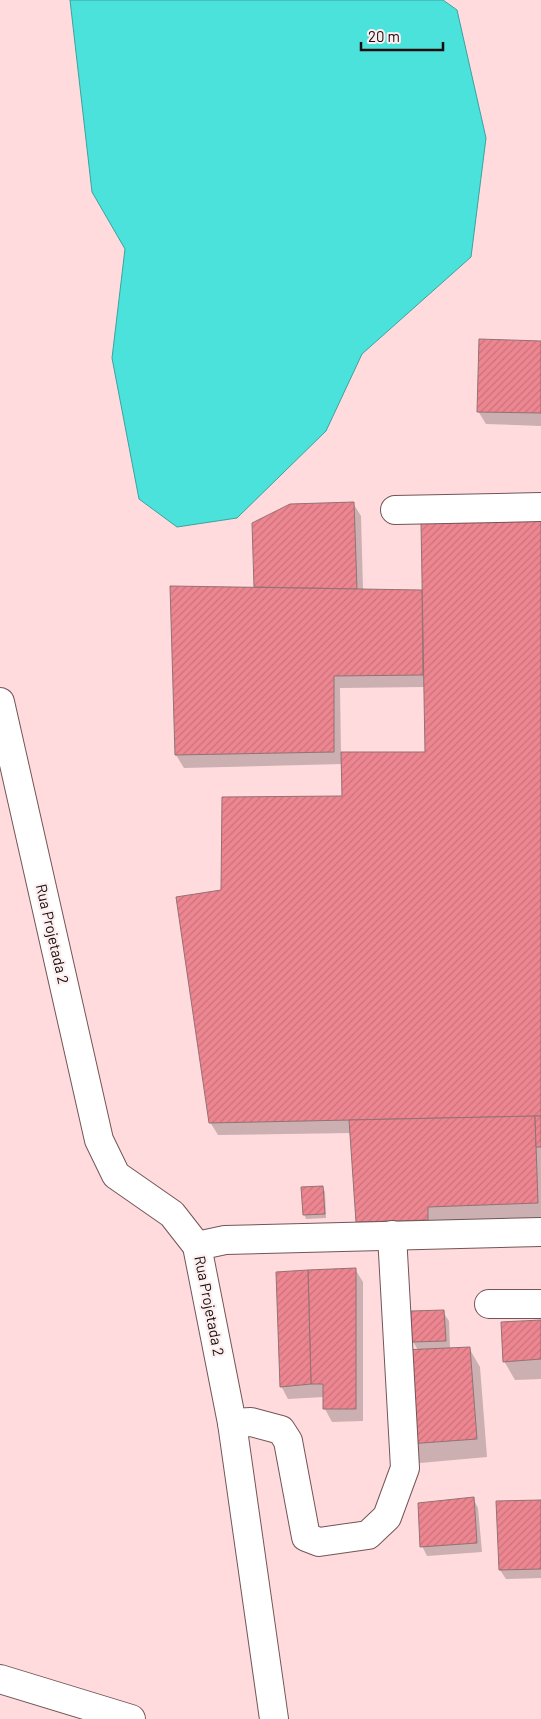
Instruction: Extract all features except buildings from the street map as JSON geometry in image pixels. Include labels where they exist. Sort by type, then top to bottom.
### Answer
[{"type":"street","points":[[395,510],[541,507]]},
{"type":"street","name":"Rua Projetada 2","points":[[0,702],[99,1140],[116,1175],[172,1214],[197,1246],[232,1423],[274,1719]]},
{"type":"street","points":[[197,1246],[225,1240],[392,1234],[541,1232]]},
{"type":"street","points":[[232,1423],[251,1422],[281,1430],[288,1441],[306,1537],[319,1542],[368,1534],[387,1517],[404,1468],[392,1234]]},
{"type":"street","points":[[489,1304],[541,1304]]},
{"type":"street","points":[[0,1680],[64,1709],[131,1719]]},
{"type":"water","points":[[70,0],[443,0],[457,10],[486,138],[471,257],[362,354],[326,431],[237,518],[177,527],[139,499],[112,358],[125,249],[92,192]]}]
